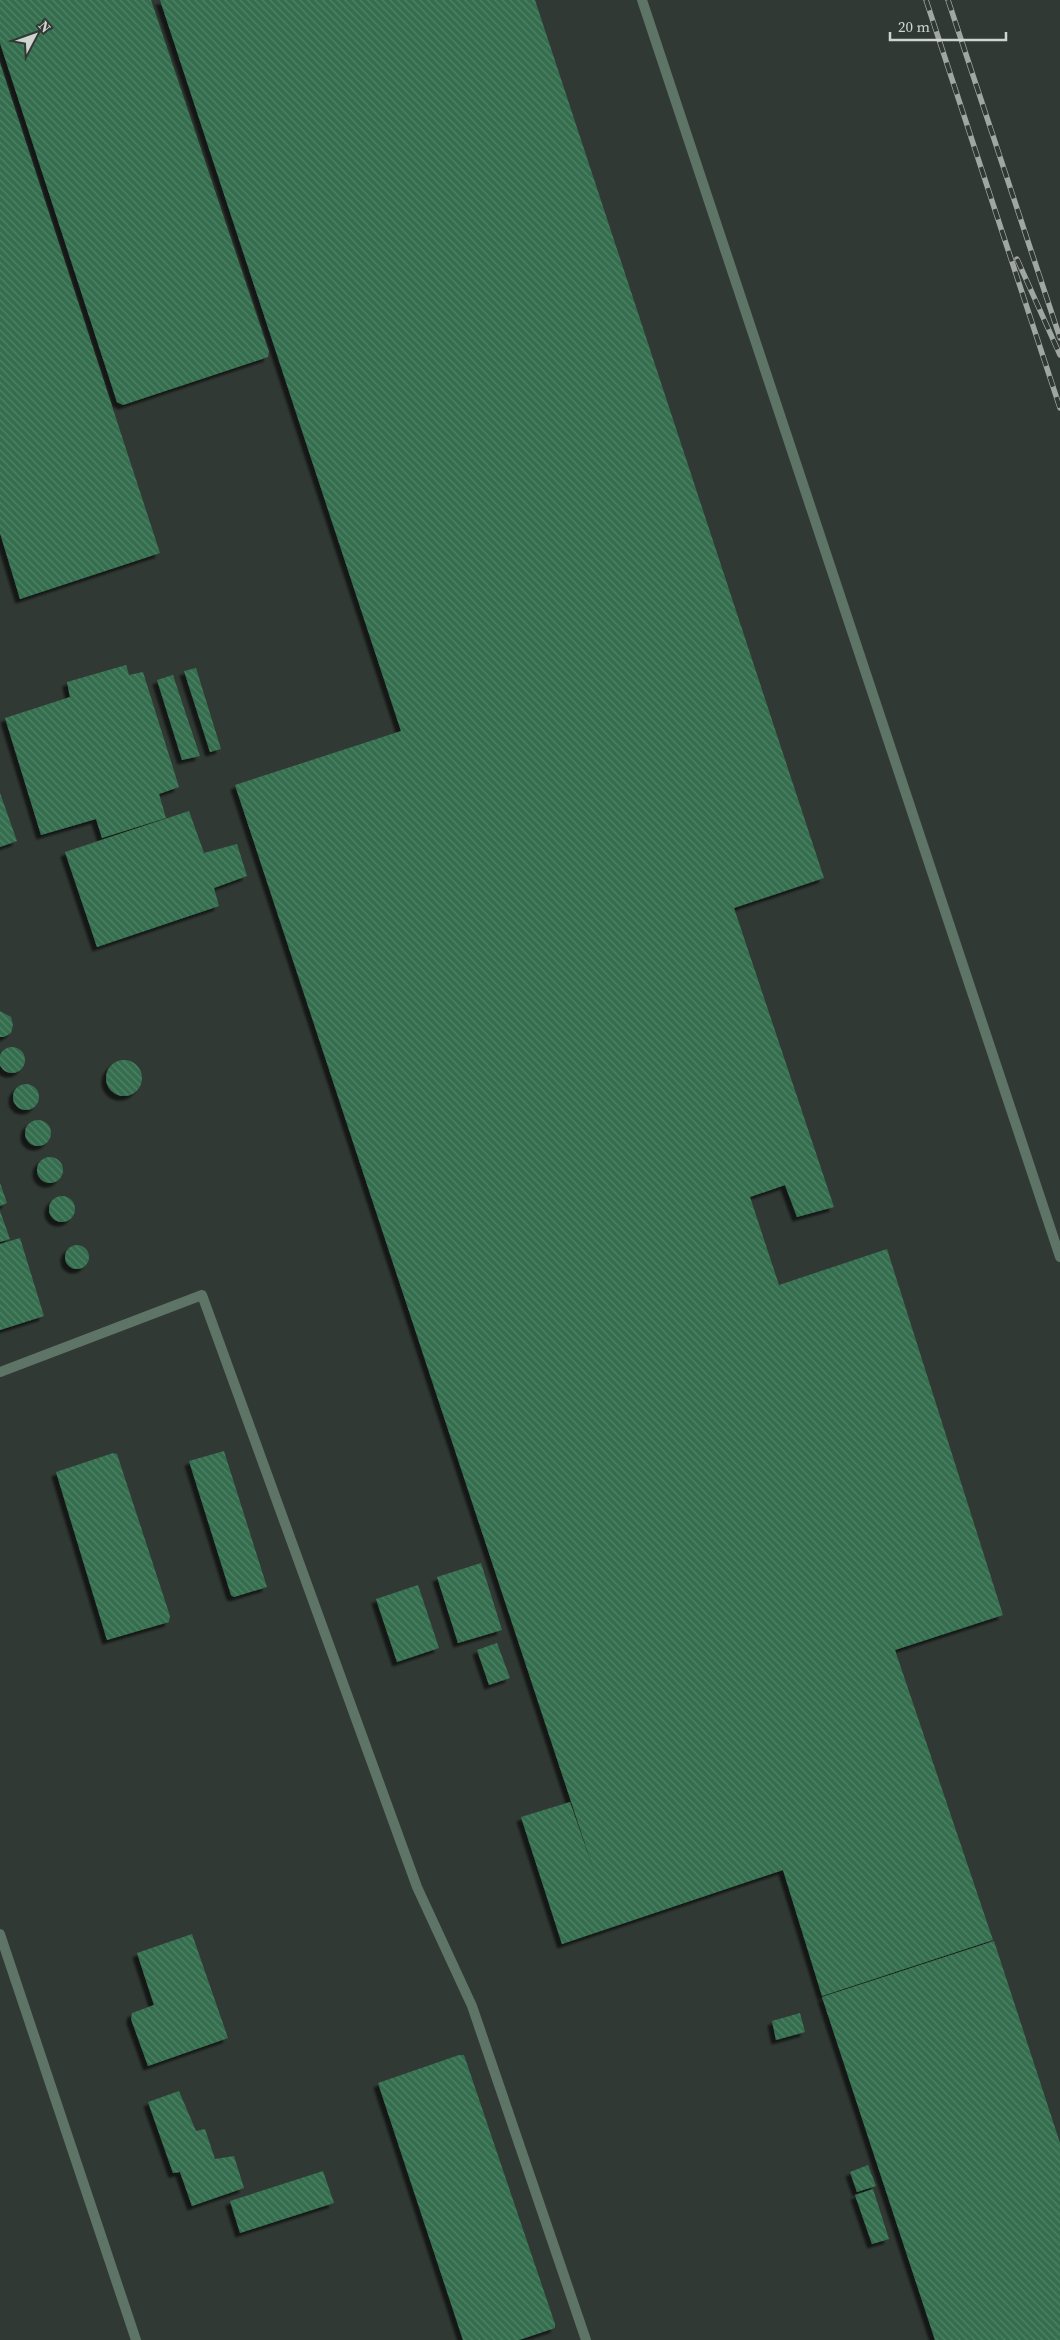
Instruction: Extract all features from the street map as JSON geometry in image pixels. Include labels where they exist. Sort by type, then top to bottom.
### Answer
[{"type":"lane","points":[[642,0],[1060,1257]]},
{"type":"lane","points":[[0,1372],[202,1295],[417,1887],[472,2006],[586,2340]]},
{"type":"lane","points":[[0,1934],[136,2340]]},
{"type":"building","points":[[0,0],[151,0],[269,352],[268,357],[123,405],[117,402],[0,43]]},
{"type":"building","points":[[160,0],[535,0],[824,878],[734,908],[834,1207],[797,1217],[785,1185],[750,1197],[779,1285],[887,1249],[1003,1615],[895,1650],[993,1940],[822,1996],[783,1870],[562,1944],[521,1817],[570,1802],[594,1871],[235,785],[401,731]]},
{"type":"building","points":[[0,63],[160,553],[20,599],[0,533]]},
{"type":"building","points":[[126,665],[129,675],[143,672],[179,787],[159,794],[166,818],[102,838],[96,819],[41,835],[5,718],[70,697],[67,682]]},
{"type":"building","points":[[196,668],[221,749],[210,752],[184,671]]},
{"type":"building","points":[[173,675],[200,756],[182,760],[157,680]]},
{"type":"building","points":[[0,793],[17,841],[0,847]]},
{"type":"building","points":[[189,811],[204,853],[237,844],[247,876],[214,888],[219,906],[97,947],[65,852]]},
{"type":"building","points":[[0,1011],[11,1017],[13,1025],[11,1033],[4,1037],[0,1037]]},
{"type":"building","points":[[12,1047],[21,1051],[25,1060],[21,1069],[12,1073],[3,1069],[-1,1060],[3,1051]]},
{"type":"building","points":[[124,1060],[131,1061],[137,1065],[141,1071],[141,1085],[137,1091],[131,1095],[124,1096],[117,1095],[111,1091],[107,1085],[106,1078],[107,1071],[111,1065],[117,1061]]},
{"type":"building","points":[[26,1084],[35,1088],[39,1097],[35,1106],[26,1110],[17,1106],[13,1097],[17,1088]]},
{"type":"building","points":[[38,1120],[47,1124],[51,1133],[47,1142],[38,1146],[29,1142],[25,1133],[29,1124]]},
{"type":"building","points":[[50,1157],[59,1161],[63,1170],[59,1179],[50,1183],[41,1179],[37,1170],[41,1161]]},
{"type":"building","points":[[0,1183],[7,1203],[0,1206]]},
{"type":"building","points":[[62,1196],[71,1200],[75,1209],[71,1218],[62,1222],[53,1218],[49,1209],[53,1200]]},
{"type":"building","points":[[0,1211],[10,1239],[0,1242]]},
{"type":"building","points":[[20,1238],[44,1316],[0,1330],[0,1244]]},
{"type":"building","points":[[77,1245],[86,1248],[89,1257],[86,1266],[77,1269],[68,1266],[65,1257],[68,1248]]},
{"type":"building","points":[[224,1451],[267,1587],[234,1597],[231,1595],[189,1461]]},
{"type":"building","points":[[113,1453],[117,1454],[170,1616],[169,1622],[107,1640],[56,1472]]},
{"type":"building","points":[[481,1563],[502,1630],[458,1643],[437,1577]]},
{"type":"building","points":[[418,1585],[439,1648],[397,1662],[376,1599]]},
{"type":"building","points":[[497,1643],[510,1678],[489,1685],[477,1650]]},
{"type":"building","points":[[192,1934],[228,2038],[148,2066],[131,2019],[132,2013],[154,2005],[137,1953]]},
{"type":"building","points":[[994,1941],[1060,2143],[1060,2340],[935,2340],[822,1997]]},
{"type":"building","points":[[800,2013],[805,2032],[776,2040],[772,2021]]},
{"type":"building","points":[[459,2055],[464,2055],[555,2324],[555,2328],[519,2340],[463,2340],[378,2083]]},
{"type":"building","points":[[179,2091],[196,2131],[205,2129],[215,2159],[234,2156],[244,2188],[192,2206],[180,2172],[173,2173],[148,2102]]},
{"type":"building","points":[[868,2165],[876,2186],[857,2192],[850,2172]]},
{"type":"building","points":[[323,2171],[334,2203],[240,2233],[230,2201]]},
{"type":"building","points":[[873,2189],[889,2239],[872,2244],[855,2195]]},
{"type":"railway","points":[[926,0],[1060,408]]},
{"type":"railway","points":[[948,0],[1060,338]]},
{"type":"railway","points":[[1017,259],[1060,355]]}]
